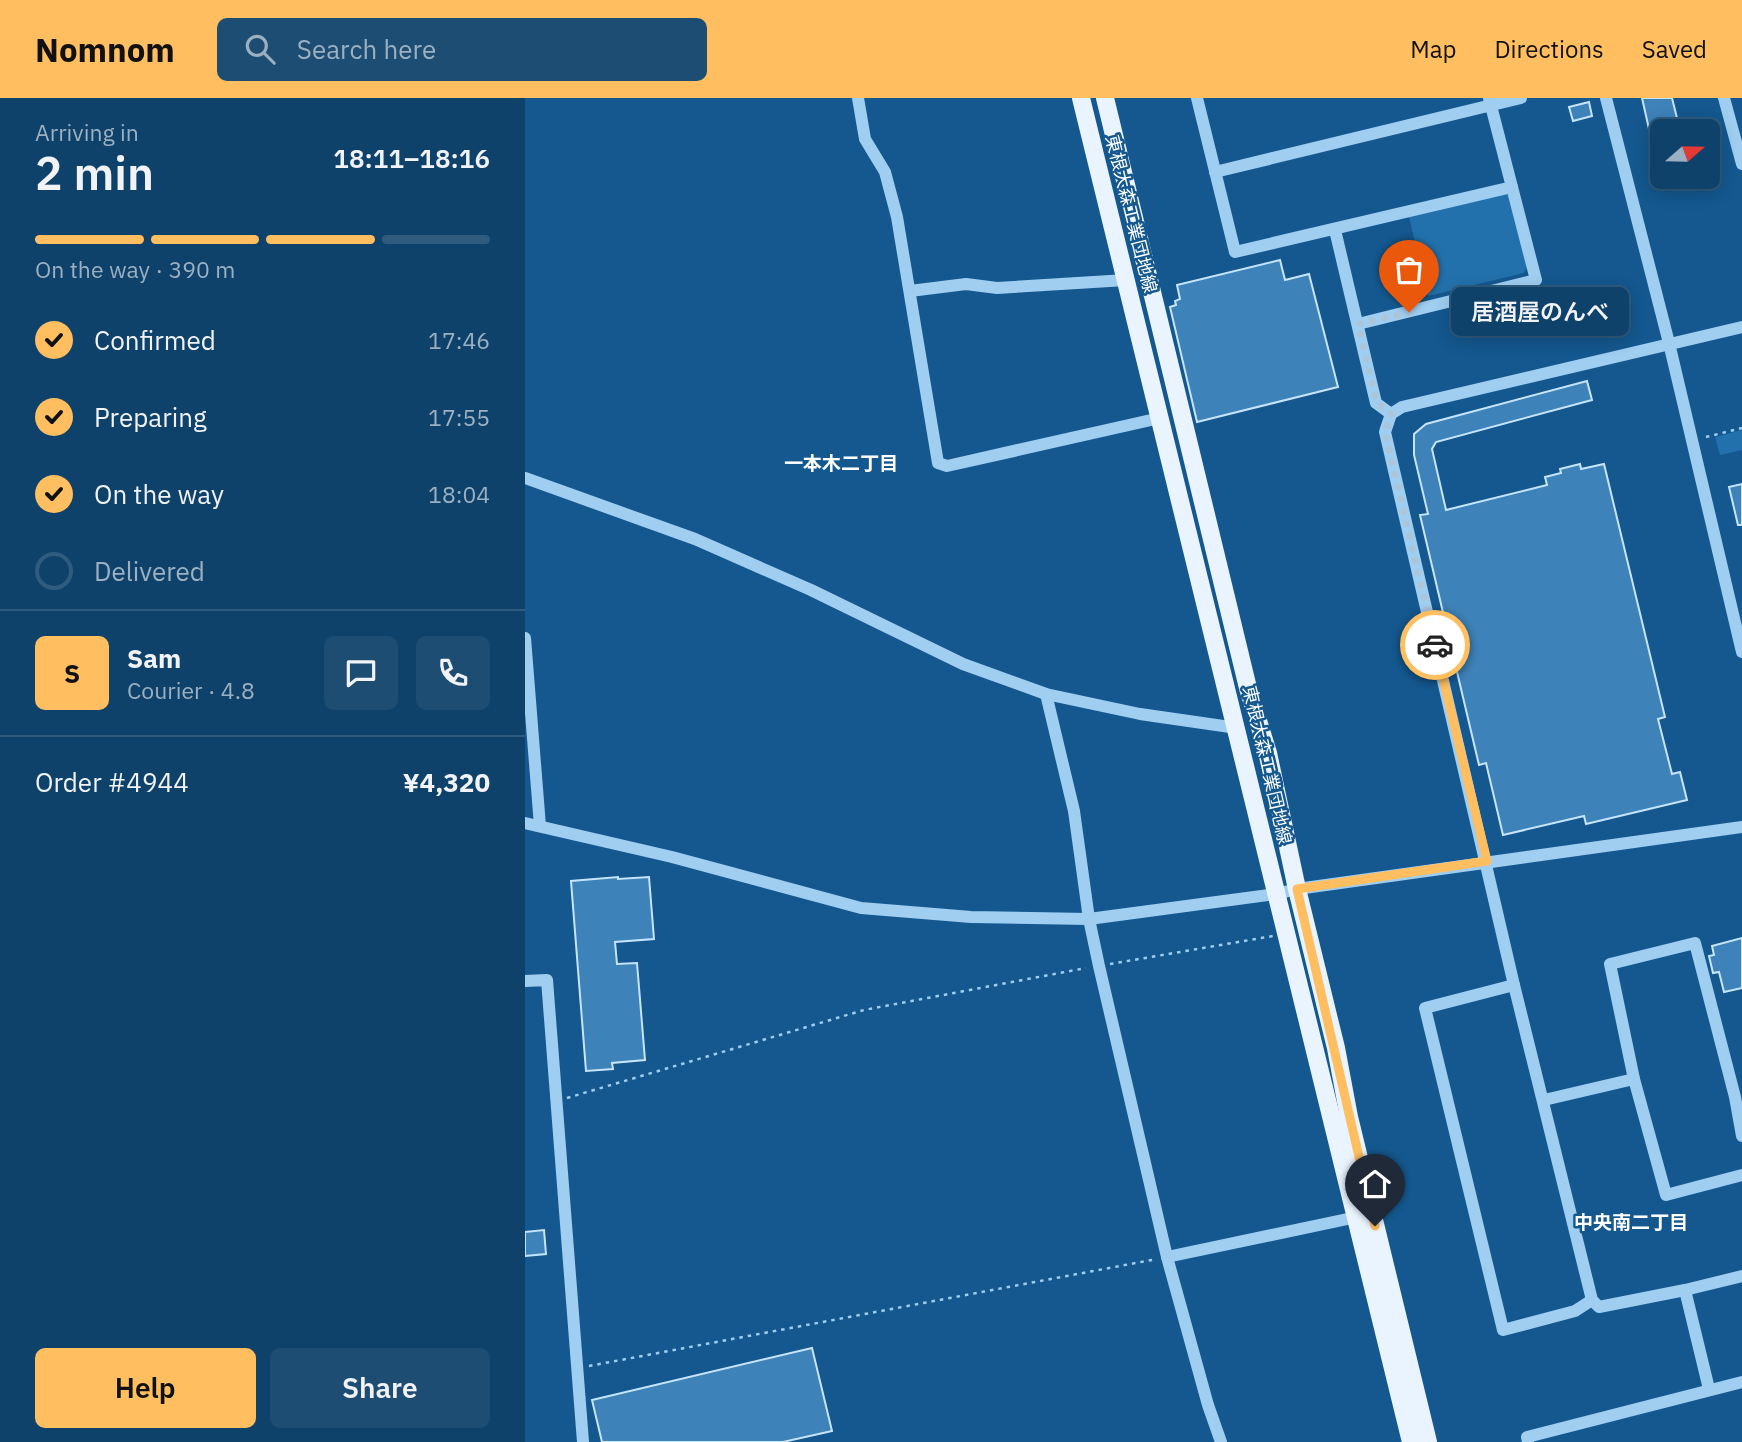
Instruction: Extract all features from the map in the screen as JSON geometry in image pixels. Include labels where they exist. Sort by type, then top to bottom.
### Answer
[{"type":"main road","name":"東根大森工業団地線","points":[[1081,98],[1411,1442]]},
{"type":"main road","name":"東根大森工業団地線","points":[[1105,98],[1248,688],[1268,753],[1297,889],[1428,1442]]},
{"type":"street","points":[[858,98],[865,139],[889,182],[905,257],[938,463],[947,466],[1160,418]]},
{"type":"street","points":[[1197,98],[1235,252],[1512,187]]},
{"type":"street","points":[[1215,172],[1490,102],[1521,98]]},
{"type":"street","points":[[1606,98],[1737,610],[1742,652]]},
{"type":"street","points":[[1724,98],[1739,139],[1742,164]]},
{"type":"street","points":[[1358,324],[1536,280],[1490,102]]},
{"type":"street","points":[[1335,230],[1377,403],[1391,414]]},
{"type":"street","points":[[910,290],[966,284],[1009,288],[1126,280]]},
{"type":"street","points":[[1742,327],[1402,407],[1391,414],[1385,432],[1514,985],[1592,1300],[1599,1307],[1742,1276]]},
{"type":"street","points":[[525,478],[695,539],[811,590],[963,664],[1046,694],[1140,715],[1237,729]]},
{"type":"street","points":[[525,638],[529,718],[540,826]]},
{"type":"street","points":[[1046,694],[1074,811],[1089,919],[1167,1257],[1208,1405],[1221,1442]]},
{"type":"street","points":[[525,823],[672,857],[861,908],[971,917],[1089,919],[1742,827]]},
{"type":"street","points":[[1742,1136],[1738,1097],[1695,943],[1610,964],[1634,1079],[1665,1195],[1742,1175]]},
{"type":"street","points":[[525,981],[547,980],[583,1442]]},
{"type":"street","points":[[1514,985],[1425,1008],[1503,1329],[1575,1311],[1592,1300]]},
{"type":"street","points":[[1544,1100],[1634,1079]]},
{"type":"street","points":[[1167,1257],[1357,1217]]},
{"type":"street","points":[[1685,1290],[1710,1390]]},
{"type":"street","points":[[1528,1442],[1527,1437],[1742,1382]]},
{"type":"path","points":[[1706,437],[1742,428]]},
{"type":"path","points":[[556,1101],[864,1010],[1099,965],[1286,934]]},
{"type":"path","points":[[576,1368],[1167,1257]]},
{"type":"shaded area","points":[[1506,193],[1512,199],[1528,264],[1524,273],[1428,296],[1409,217]]},
{"type":"shaded area","points":[[1742,430],[1742,450],[1720,455],[1715,437]]},
{"type":"building","points":[[1642,98],[1672,98],[1677,119],[1650,119],[1649,129]]},
{"type":"building","points":[[1589,102],[1592,116],[1573,121],[1569,107]]},
{"type":"building","points":[[1280,260],[1285,280],[1309,274],[1338,387],[1197,422],[1170,307],[1176,305],[1175,301],[1180,299],[1177,285]]},
{"type":"building","points":[[1587,381],[1592,400],[1436,442],[1432,449],[1446,510],[1547,485],[1545,477],[1561,473],[1560,469],[1580,464],[1581,469],[1604,464],[1665,717],[1658,719],[1672,774],[1680,772],[1687,800],[1586,824],[1584,816],[1503,835],[1486,763],[1479,765],[1420,515],[1428,514],[1414,455],[1414,434],[1426,424]]},
{"type":"building","points":[[1742,484],[1742,525],[1738,525],[1729,487]]},
{"type":"building","points":[[649,877],[654,939],[615,942],[617,964],[637,963],[645,1060],[612,1063],[613,1069],[586,1071],[571,881]]},
{"type":"building","points":[[1742,938],[1742,988],[1724,992],[1719,972],[1713,973],[1709,956],[1714,955],[1712,946]]},
{"type":"building","points":[[544,1230],[546,1254],[525,1256],[525,1232]]},
{"type":"building","points":[[812,1348],[832,1431],[783,1442],[602,1442],[592,1400]]},
{"type":"way so far","points":[[1409,312],[1358,324],[1377,403],[1391,414],[1385,432],[1435,645]]},
{"type":"place","name":"居酒屋のんべ","points":[[1409,312]]},
{"type":"district","name":"一本木二丁目","points":[[841,463]]},
{"type":"district","name":"中央南二丁目","points":[[1631,1222]]},
{"type":"route","points":[[1375,1226],[1336,1048],[1297,889],[1487,861],[1435,645]]}]
